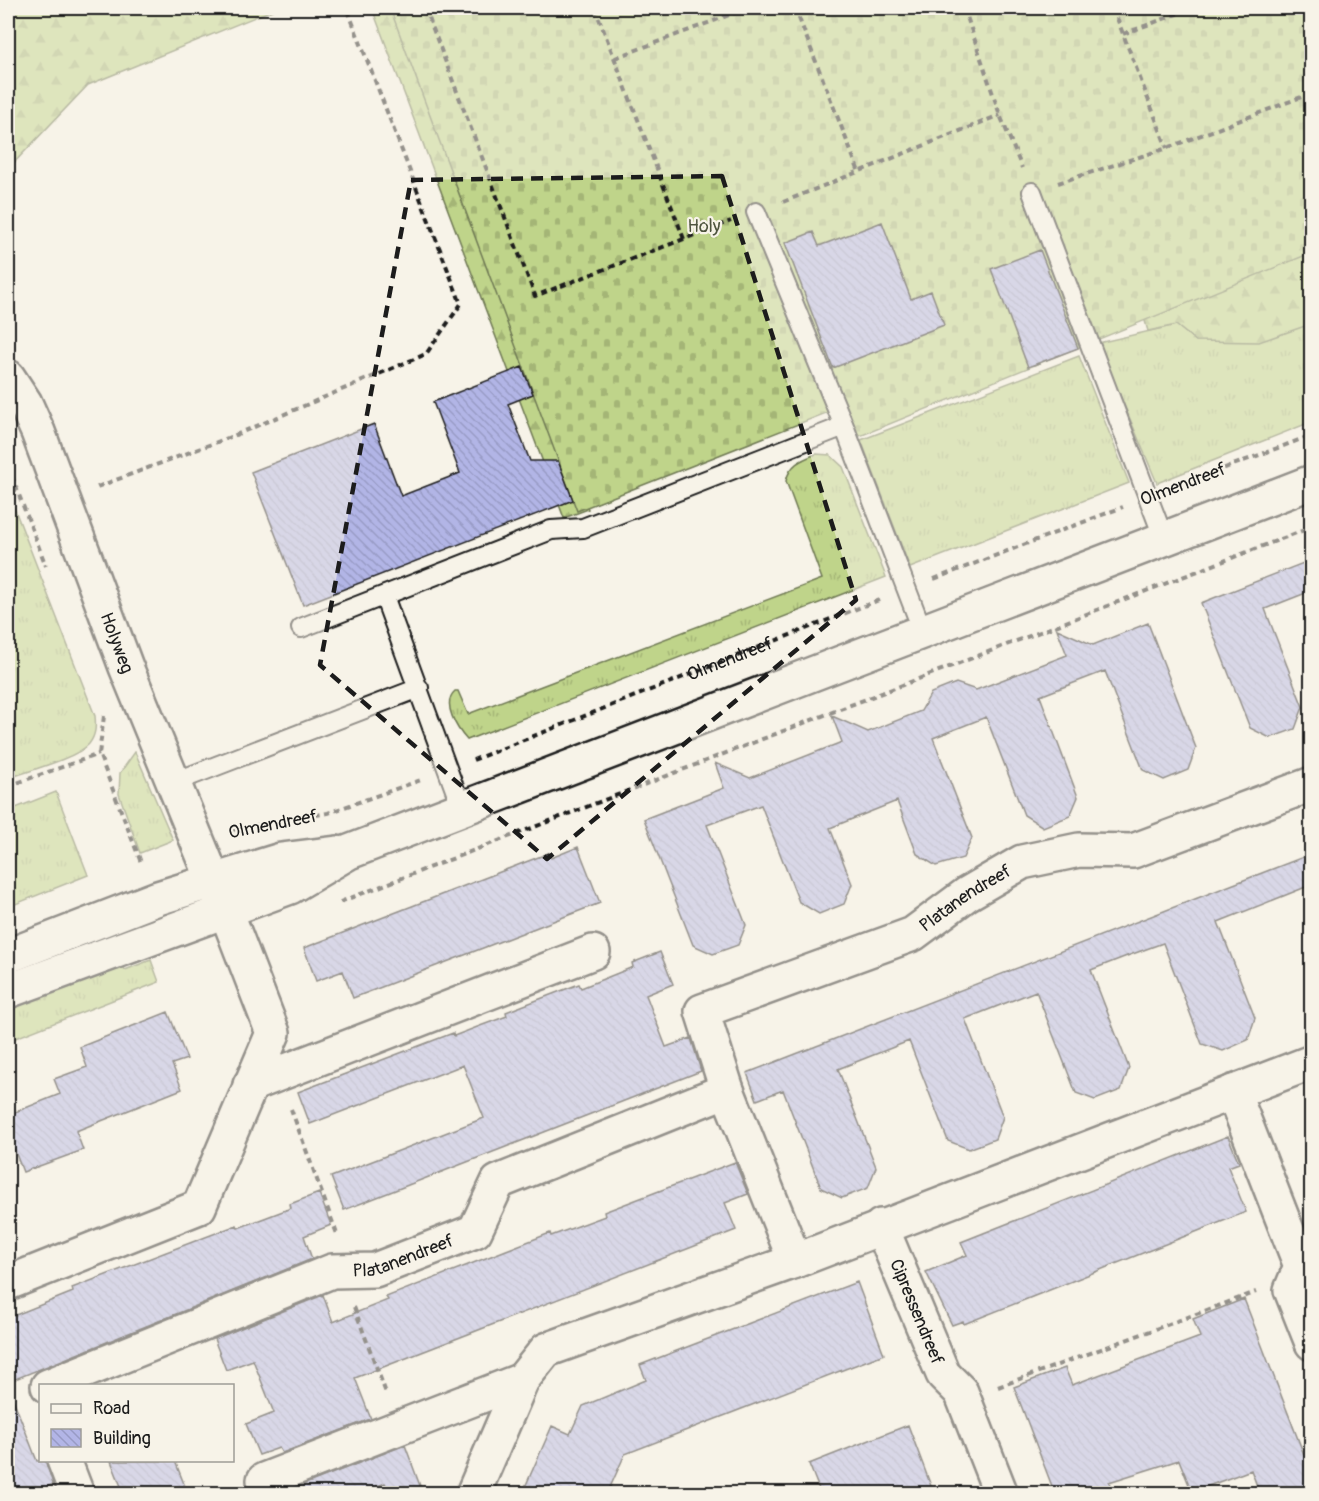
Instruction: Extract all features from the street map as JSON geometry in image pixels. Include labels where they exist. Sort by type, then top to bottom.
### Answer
[{"type":"street","name":"Holyweg","points":[[8,377],[25,403],[172,783],[226,911]]},
{"type":"street","name":"Olmendreef","points":[[8,991],[290,887],[349,852],[1311,483]]},
{"type":"street","name":"Platanendreef","points":[[795,1261],[727,1090],[702,1011],[913,934],[967,894],[1022,862],[1078,850],[1133,851],[1311,784]]},
{"type":"street","name":"Olmendreef","points":[[8,956],[158,898],[281,860],[349,852]]},
{"type":"street","points":[[8,1283],[199,1207],[273,1033],[226,911]]},
{"type":"street","points":[[250,1085],[593,952]]},
{"type":"street","points":[[473,1494],[522,1380],[546,1350],[795,1261],[1311,1062]]},
{"type":"street","name":"Platanendreef","points":[[53,1384],[332,1271],[375,1270],[475,1231],[498,1182],[727,1090]]},
{"type":"street","points":[[1233,1092],[1301,1266],[1291,1290],[1311,1343]]},
{"type":"street","name":"Cipressendreef","points":[[881,1226],[943,1374],[961,1392],[1001,1494]]},
{"type":"street","points":[[268,1494],[264,1480],[522,1380]]},
{"type":"street","points":[[64,1462],[76,1494]]},
{"type":"lane","points":[[1032,192],[1164,539]]},
{"type":"lane","points":[[756,212],[844,426],[923,632]]},
{"type":"lane","points":[[301,628],[551,530],[583,528],[844,426]]},
{"type":"lane","points":[[384,596],[462,809]]},
{"type":"lane","points":[[172,783],[419,688]]},
{"type":"path","points":[[63,501],[233,436],[426,354],[460,304],[347,8]]},
{"type":"path","points":[[424,8],[535,296],[756,212],[1000,115]]},
{"type":"path","points":[[595,8],[684,239]]},
{"type":"path","points":[[615,58],[748,8]]},
{"type":"path","points":[[795,8],[858,172]]},
{"type":"path","points":[[964,8],[1000,115],[1032,192],[1167,148],[1311,93]]},
{"type":"path","points":[[1113,8],[1167,148]]},
{"type":"path","points":[[1123,34],[1193,8]]},
{"type":"path","name":"Olmendreef","points":[[284,820],[328,813],[448,770],[906,590],[1311,435]]},
{"type":"path","points":[[8,466],[50,576]]},
{"type":"path","points":[[101,707],[105,718],[99,754],[143,868]]},
{"type":"path","points":[[8,786],[99,754]]},
{"type":"path","name":"Olmendreef","points":[[198,844],[239,828],[273,822]]},
{"type":"path","points":[[964,1400],[1296,1278]]},
{"type":"highlighted area","points":[[722,176],[856,600],[547,859],[320,665],[411,180]]},
{"type":"green space","points":[[8,8],[277,8],[88,85],[8,169]]},
{"type":"green space","points":[[372,8],[405,8],[588,509],[564,518]]},
{"type":"green space","name":"Holy","points":[[390,8],[1311,8],[1311,253],[860,436],[826,413],[577,511]]},
{"type":"green space","points":[[1311,205],[1311,324],[1259,342],[1196,341],[1176,325],[1148,331],[1132,277]]},
{"type":"green space","points":[[1311,324],[1311,422],[1157,483],[1098,343],[1176,325],[1196,341]]},
{"type":"green space","points":[[1079,356],[1129,483],[910,568],[861,440]]},
{"type":"green space","points":[[816,454],[830,455],[843,467],[886,577],[467,740],[455,723],[450,709],[451,696],[455,691],[458,691],[468,714],[822,579],[786,481],[793,467]]},
{"type":"green space","points":[[8,492],[95,716],[93,737],[83,749],[63,759],[9,778]]},
{"type":"green space","points":[[135,752],[173,840],[140,853],[119,794],[120,773]]},
{"type":"green space","points":[[56,792],[88,875],[8,907],[8,811]]},
{"type":"green space","points":[[121,960],[125,970],[151,960],[159,982],[8,1041],[8,1004]]},
{"type":"building","points":[[882,222],[911,299],[931,291],[944,325],[833,368],[785,243],[813,232],[819,246]]},
{"type":"building","points":[[1040,250],[1078,348],[1028,367],[991,269]]},
{"type":"building","points":[[522,367],[533,394],[508,404],[530,461],[558,461],[573,500],[303,605],[251,472],[374,424],[401,496],[460,473],[433,402]]},
{"type":"building","points":[[1311,560],[1311,591],[1265,609],[1303,707],[1295,729],[1270,738],[1250,728],[1201,603]]},
{"type":"building","points":[[1148,623],[1196,748],[1188,770],[1164,780],[1143,770],[1105,671],[1040,696],[1078,797],[1070,816],[1043,827],[1024,815],[986,717],[933,738],[972,838],[963,858],[936,866],[917,854],[897,801],[830,828],[852,884],[844,904],[819,914],[799,902],[761,805],[707,825],[746,925],[738,945],[713,954],[693,945],[644,819],[724,788],[715,763],[750,778],[842,742],[832,716],[868,732],[921,711],[931,693],[956,683],[976,690],[1067,655],[1057,629],[1093,645]]},
{"type":"building","points":[[578,847],[600,903],[353,998],[343,971],[316,981],[304,948],[549,853],[551,858]]},
{"type":"building","points":[[1311,854],[1311,885],[1218,922],[1255,1018],[1248,1040],[1223,1051],[1202,1044],[1163,943],[1091,970],[1129,1068],[1121,1090],[1095,1100],[1076,1093],[1036,991],[965,1019],[1003,1117],[995,1139],[969,1149],[948,1141],[909,1041],[838,1069],[876,1167],[868,1188],[842,1198],[821,1188],[783,1090],[757,1100],[747,1073]]},
{"type":"building","points":[[660,952],[673,984],[646,995],[666,1047],[691,1038],[701,1071],[344,1210],[331,1177],[484,1118],[463,1065],[310,1124],[298,1092],[453,1033],[454,1036],[507,1016],[506,1012],[579,984],[581,988],[633,967],[632,963]]},
{"type":"building","points":[[168,1012],[187,1059],[172,1064],[182,1089],[76,1131],[83,1150],[23,1172],[14,1149],[8,1151],[8,1115],[60,1094],[54,1079],[87,1067],[80,1047]]},
{"type":"building","points":[[1228,1136],[1239,1163],[1228,1167],[1246,1212],[964,1324],[963,1321],[952,1325],[926,1272],[967,1255],[961,1242]]},
{"type":"building","points":[[735,1162],[748,1194],[725,1203],[736,1230],[355,1378],[371,1419],[282,1453],[279,1448],[259,1455],[246,1424],[274,1413],[253,1360],[226,1370],[214,1339],[323,1295],[333,1322],[388,1300],[386,1297],[550,1233],[551,1236],[605,1216],[604,1212]]},
{"type":"building","points":[[319,1193],[331,1225],[304,1236],[312,1259],[8,1382],[8,1318],[73,1292],[72,1288],[237,1225],[238,1228],[291,1208],[290,1204]]},
{"type":"building","points":[[857,1282],[884,1354],[625,1454],[607,1494],[522,1494],[552,1426],[570,1434],[583,1406],[646,1380],[640,1365]]},
{"type":"building","points":[[1244,1299],[1311,1473],[1311,1494],[1260,1494],[1251,1470],[1192,1492],[1179,1460],[1109,1482],[1113,1494],[1055,1494],[1014,1387],[1065,1368],[1072,1385],[1200,1337],[1193,1319]]},
{"type":"building","points":[[8,1391],[10,1391],[37,1461],[46,1462],[53,1484],[47,1487],[50,1494],[8,1494]]},
{"type":"building","points":[[908,1425],[934,1494],[821,1494],[809,1464]]},
{"type":"building","points":[[405,1445],[423,1494],[390,1494],[385,1483],[359,1494],[297,1494],[295,1488]]},
{"type":"building","points":[[111,1462],[175,1462],[188,1494],[124,1494]]}]
